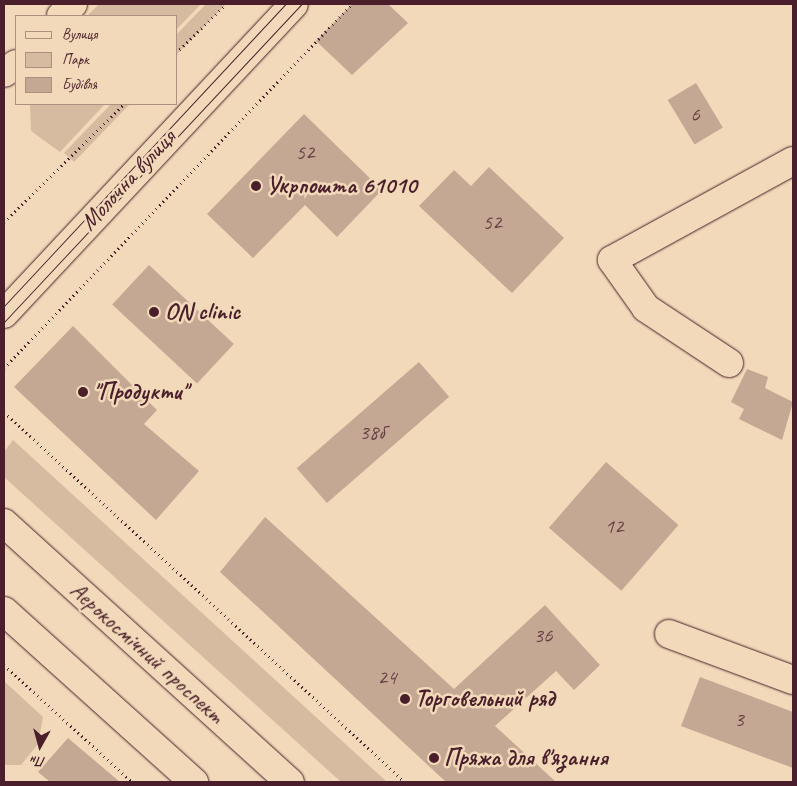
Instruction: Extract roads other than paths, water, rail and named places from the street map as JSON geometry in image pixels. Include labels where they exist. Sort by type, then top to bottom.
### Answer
[{"type":"main road","points":[[62,15],[73,4]]},
{"type":"main road","name":"Молочна вулиця","points":[[4,314],[294,4]]},
{"type":"main road","points":[[4,73],[15,65]]},
{"type":"main road","points":[[729,363],[646,308],[612,260],[793,161]]},
{"type":"main road","name":"Аерокосмічний проспект","points":[[4,523],[290,782]]},
{"type":"main road","points":[[4,611],[194,782]]},
{"type":"main road","points":[[669,634],[793,680]]},
{"type":"tram line","points":[[4,306],[286,4]]},
{"type":"tram line","points":[[4,322],[302,4]]},
{"type":"place","name":"Укрпошта 61010","points":[[256,186]]},
{"type":"place","name":"ON clinic","points":[[154,312]]},
{"type":"place","name":"\"Продукти\"","points":[[83,392]]},
{"type":"place","name":"Торговельний ряд","points":[[405,699]]},
{"type":"place","name":"Пряжа для в'язання","points":[[434,758]]}]
